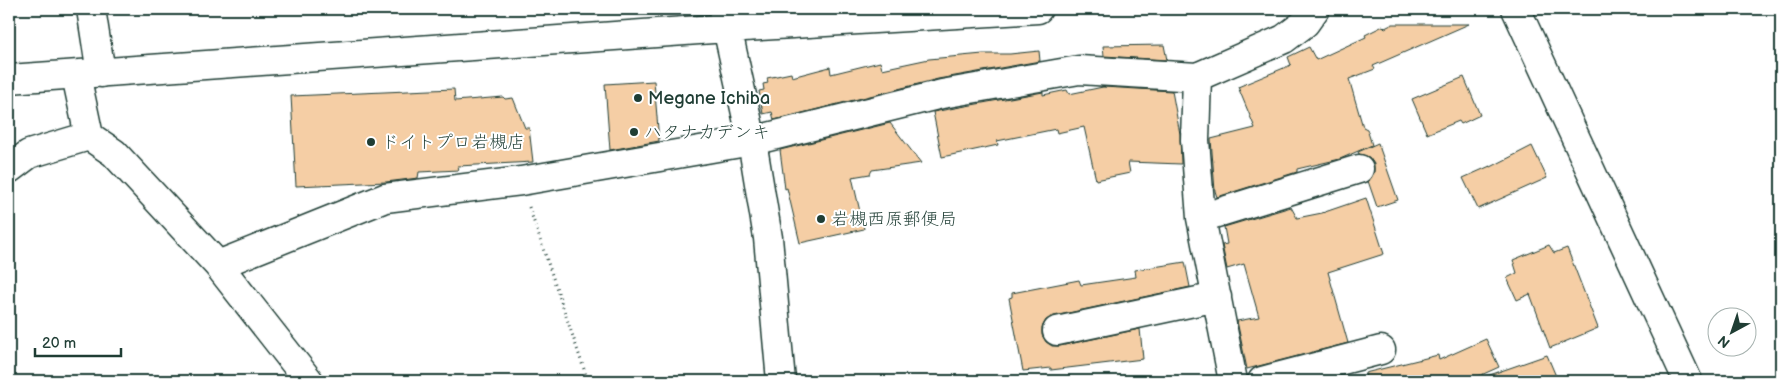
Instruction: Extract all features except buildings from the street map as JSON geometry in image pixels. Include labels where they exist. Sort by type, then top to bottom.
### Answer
[{"type":"street","points":[[89,136],[91,9]]},
{"type":"street","points":[[9,80],[725,18],[1038,9]]},
{"type":"street","points":[[218,265],[385,198],[521,181],[752,141],[942,94],[1079,70],[1197,77],[1284,39],[1305,23],[1315,9]]},
{"type":"street","points":[[1516,9],[1688,381]]},
{"type":"street","points":[[725,18],[752,141],[768,238],[781,381]]},
{"type":"street","points":[[1197,77],[1194,140],[1201,218],[1233,381]]},
{"type":"street","points":[[9,170],[29,154],[89,136]]},
{"type":"street","points":[[89,136],[114,154],[218,265],[310,381]]},
{"type":"street","points":[[1201,218],[1360,169]]},
{"type":"street","points":[[1057,331],[1217,297]]},
{"type":"street","points":[[1262,381],[1381,350]]},
{"type":"path","points":[[521,181],[588,381]]},
{"type":"place","name":"Megane Ichiba","points":[[638,98]]},
{"type":"place","name":"ハタナカデンキ","points":[[634,132]]},
{"type":"place","name":"ドイトプロ岩槻店","points":[[371,142]]},
{"type":"place","name":"岩槻西原郵便局","points":[[821,219]]}]
